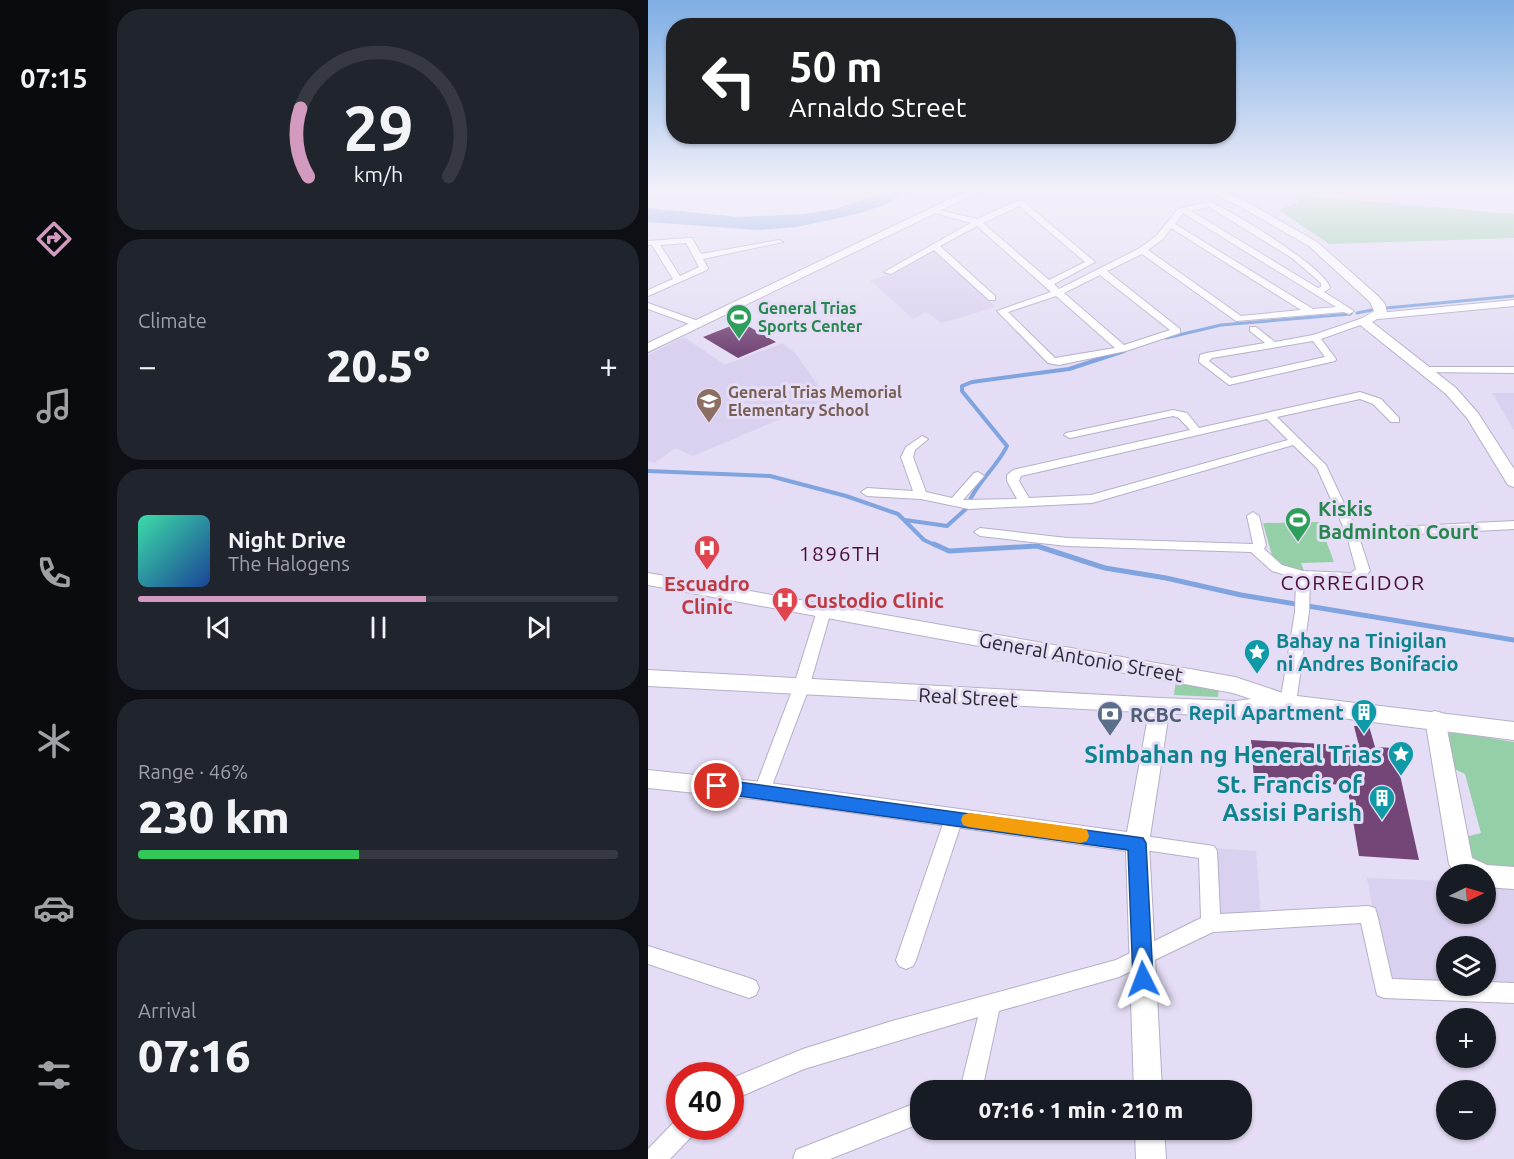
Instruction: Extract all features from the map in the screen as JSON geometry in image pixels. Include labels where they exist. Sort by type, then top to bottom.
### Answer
[{"type":"main road","points":[[648,348],[866,245]]},
{"type":"main road","name":"General Antonio Street","points":[[648,579],[1235,685],[1288,703],[1435,719],[1514,731]]},
{"type":"main road","name":"Real Street","points":[[648,678],[801,688],[1236,709],[1288,703]]},
{"type":"street","points":[[653,245],[678,280]]},
{"type":"street","points":[[648,293],[704,268],[692,245]]},
{"type":"street","points":[[699,257],[762,245]]},
{"type":"street","points":[[1005,245],[1122,349]]},
{"type":"street","points":[[1049,283],[1088,265],[1090,261],[1071,245]]},
{"type":"street","points":[[1101,271],[1177,331],[1122,349],[1065,362],[1052,361],[1002,311],[1059,292],[1149,245]]},
{"type":"street","points":[[1204,245],[1312,313]]},
{"type":"street","points":[[1242,245],[1347,309],[1427,370],[1451,391],[1473,416],[1514,482]]},
{"type":"street","points":[[1280,245],[1325,282],[1326,288],[1319,291]]},
{"type":"street","points":[[1314,245],[1374,299],[1382,309],[1378,316]]},
{"type":"street","points":[[888,272],[935,246],[992,298]]},
{"type":"street","points":[[1143,250],[1239,319],[1347,309]]},
{"type":"street","points":[[1315,338],[1331,356],[1331,359],[1229,382],[1204,362],[1204,357],[1210,355],[1315,338],[1378,316],[1514,303]]},
{"type":"street","points":[[648,306],[698,324]]},
{"type":"street","points":[[1253,330],[1273,345]]},
{"type":"street","points":[[1427,370],[1514,370]]},
{"type":"street","points":[[1025,502],[1013,482],[1013,475],[1017,473],[1353,396],[1367,395],[1373,398],[1395,420]]},
{"type":"street","points":[[1070,435],[1173,413],[1183,415],[1197,432]]},
{"type":"street","points":[[980,532],[1067,542],[1256,549],[1278,568],[1302,575],[1353,577],[1361,574],[1363,567],[1352,533],[1322,467],[1270,416]]},
{"type":"street","points":[[921,495],[907,457],[910,449],[922,439]]},
{"type":"street","points":[[867,492],[921,495],[976,506],[1100,497],[1296,441]]},
{"type":"street","points":[[954,503],[978,476]]},
{"type":"street","points":[[1253,516],[1260,544],[1256,549]]},
{"type":"street","points":[[1352,533],[1514,525]]},
{"type":"street","points":[[1288,703],[1303,606],[1302,575]]},
{"type":"street","points":[[762,791],[801,688],[824,611]]},
{"type":"street","points":[[1148,1080],[1137,843],[1160,706]]},
{"type":"street","points":[[1435,719],[1461,864]]},
{"type":"street","points":[[648,779],[762,791],[1208,851],[1210,923]]},
{"type":"street","points":[[906,960],[954,818]]},
{"type":"street","points":[[1496,877],[1514,878]]},
{"type":"street","points":[[744,1084],[803,1059],[1119,968],[1210,923],[1368,914],[1384,988],[1514,993]]},
{"type":"street","points":[[648,955],[749,988]]},
{"type":"street","points":[[973,1080],[991,1003]]},
{"type":"street","points":[[804,1158],[910,1116]]},
{"type":"street","points":[[654,1159],[672,1140]]},
{"type":"street","points":[[1150,1140],[1151,1159]]},
{"type":"shaded area","points":[[937,250],[996,307],[942,323],[926,312],[913,319],[870,280],[882,277]]},
{"type":"shaded area","name":"General Trias Memorial Elementary School","points":[[684,337],[725,365],[782,343],[795,353],[828,399],[693,456],[675,448],[655,463],[648,461],[648,355]]},
{"type":"shaded area","points":[[1492,393],[1514,393],[1514,430]]},
{"type":"shaded area","points":[[1211,848],[1256,851],[1261,918],[1215,919]]},
{"type":"shaded area","points":[[1367,878],[1436,881],[1436,924],[1496,924],[1496,884],[1514,885],[1514,992],[1496,991],[1496,936],[1436,936],[1436,988],[1387,986]]},
{"type":"green space","name":"Kiskis Badminton Court","points":[[1319,522],[1334,562],[1301,563],[1304,571],[1288,572],[1286,565],[1275,566],[1263,523]]},
{"type":"green space","points":[[1176,679],[1219,686],[1218,697],[1174,695]]},
{"type":"green space","points":[[1453,732],[1514,742],[1514,874],[1496,870],[1496,864],[1474,864],[1461,838],[1481,833],[1465,774],[1444,764],[1443,736]]},
{"type":"building","name":"General Trias Sports Center","points":[[741,322],[776,342],[738,358],[703,337]]},
{"type":"building","name":"St. Francis of Assisi Parish","points":[[1354,726],[1369,726],[1375,747],[1394,748],[1419,860],[1359,856],[1347,785],[1254,780],[1251,740],[1359,746]]},
{"type":"waterway","points":[[1386,308],[1514,296]]},
{"type":"waterway","points":[[1357,313],[1377,309]]},
{"type":"waterway","points":[[1166,338],[1221,325],[1351,314]]},
{"type":"waterway","points":[[968,504],[1007,446],[962,391],[962,386],[972,382],[1069,369],[1124,351]]},
{"type":"waterway","points":[[648,471],[770,476],[846,496],[898,514],[924,540],[937,546]]},
{"type":"waterway","points":[[905,520],[947,526],[967,508]]},
{"type":"waterway","points":[[934,544],[949,551],[1037,546],[1105,568],[1166,578],[1241,595],[1514,640]]},
{"type":"slow traffic","points":[[969,820],[1080,836]]},
{"type":"place","name":"General Trias Sports Center","points":[[739,340]]},
{"type":"place","name":"General Trias Memorial Elementary School","points":[[709,424]]},
{"type":"place","name":"Kiskis Badminton Court","points":[[1298,543]]},
{"type":"place","name":"Escuadro Clinic","points":[[707,571]]},
{"type":"place","name":"Custodio Clinic","points":[[785,623]]},
{"type":"place","name":"Bahay na Tinigilan ni Andres Bonifacio","points":[[1257,675]]},
{"type":"place","name":"Repil Apartment","points":[[1364,735]]},
{"type":"place","name":"RCBC","points":[[1110,737]]},
{"type":"place","name":"Simbahan ng Heneral Trias","points":[[1401,777]]},
{"type":"place","name":"St. Francis of Assisi Parish","points":[[1382,821]]},
{"type":"district","name":"1896TH","points":[[840,553]]},
{"type":"district","name":"CORREGIDOR","points":[[1353,582]]},
{"type":"route","points":[[717,786],[1137,843],[1143,979]]}]
